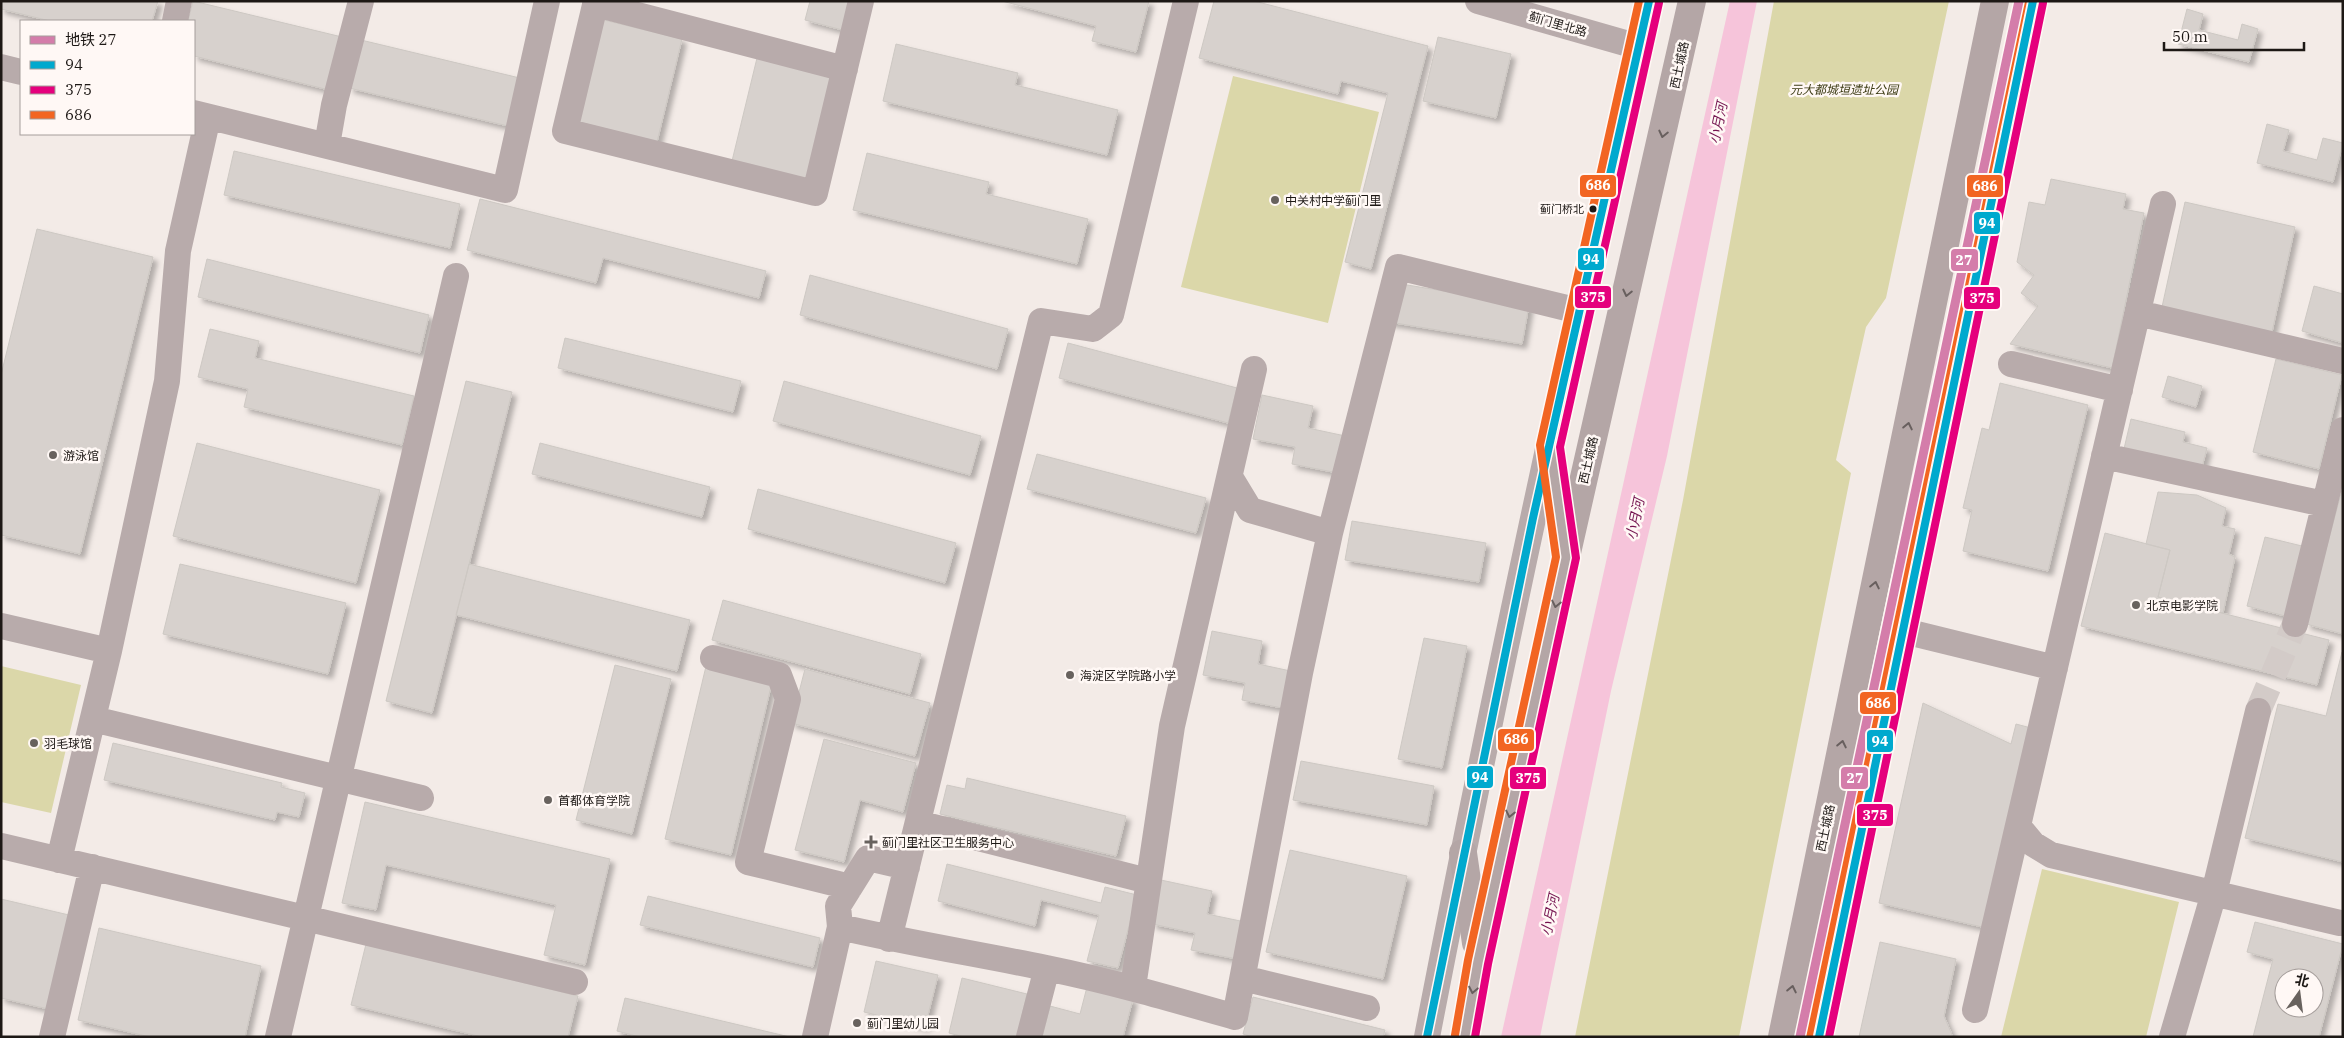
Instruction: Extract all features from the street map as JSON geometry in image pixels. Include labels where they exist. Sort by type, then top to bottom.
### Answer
[{"type":"highway","points":[[1672,94],[1680,1]]},
{"type":"highway","name":"西土城路","points":[[1463,1033],[1566,556],[1692,1]]},
{"type":"highway","name":"西土城路","points":[[1782,1037],[1995,1]]},
{"type":"highway","points":[[1550,447],[1566,556]]},
{"type":"highway","points":[[1463,852],[1478,962]]},
{"type":"street","points":[[175,20],[179,1]]},
{"type":"street","points":[[327,145],[334,105],[361,1]]},
{"type":"street","points":[[59,860],[109,651],[167,381],[178,251],[201,115],[505,190],[547,1]]},
{"type":"street","points":[[845,68],[595,3],[565,131],[815,193],[862,1]]},
{"type":"street","points":[[889,938],[1041,321],[1093,329],[1111,315],[1186,1]]},
{"type":"street","name":"蓟门里北路","points":[[1478,1],[1639,47]]},
{"type":"street","points":[[1428,1037],[1463,852],[1579,311],[1649,1]]},
{"type":"street","points":[[1819,1037],[2033,1]]},
{"type":"street","points":[[1,67],[20,72]]},
{"type":"street","points":[[1975,1010],[2163,204]]},
{"type":"street","points":[[840,927],[1133,987],[1234,1017],[1300,673],[1330,533],[1398,267],[1579,311]]},
{"type":"street","points":[[278,1037],[456,276]]},
{"type":"street","points":[[2138,313],[2343,361]]},
{"type":"street","points":[[2011,364],[2120,390]]},
{"type":"street","points":[[1133,987],[1172,726],[1254,369]]},
{"type":"street","points":[[2295,624],[2343,430]]},
{"type":"street","points":[[2104,456],[2324,504]]},
{"type":"street","points":[[1230,477],[1250,510],[1330,533]]},
{"type":"street","points":[[1,626],[109,651]]},
{"type":"street","points":[[1904,631],[2055,668]]},
{"type":"street","points":[[713,658],[779,675],[788,698],[748,862],[850,887]]},
{"type":"street","points":[[2172,1037],[2214,894],[2258,711]]},
{"type":"street","points":[[93,719],[421,798]]},
{"type":"street","points":[[918,823],[1148,881]]},
{"type":"street","points":[[2018,826],[2033,844],[2051,855],[2340,923]]},
{"type":"street","points":[[1,846],[575,982]]},
{"type":"street","points":[[815,1037],[840,927],[838,906],[868,858],[907,867]]},
{"type":"street","points":[[52,1037],[92,867]]},
{"type":"street","points":[[1029,1037],[1047,968]]},
{"type":"street","points":[[1243,978],[1367,1008]]},
{"type":"green space","name":"元大都城垣遗址公园","points":[[1774,1],[1949,1],[1886,298],[1866,327],[1836,460],[1851,473],[1739,1037],[1575,1037],[1683,500]]},
{"type":"green space","points":[[1233,76],[1379,112],[1328,323],[1181,287]]},
{"type":"green space","name":"羽毛球馆","points":[[1,666],[81,685],[51,813],[1,802]]},
{"type":"green space","points":[[2042,869],[2179,902],[2146,1037],[2001,1037]]},
{"type":"water","name":"小月河","points":[[1730,1],[1757,1],[1667,456],[1611,691],[1540,1037],[1501,1037]]},
{"type":"building","points":[[1,1],[158,1],[152,20],[46,20],[1,9]]},
{"type":"building","points":[[193,1],[342,37],[329,90],[195,56],[195,20],[188,20]]},
{"type":"building","points":[[810,1],[853,1],[846,31],[805,20]]},
{"type":"building","points":[[1002,1],[1149,1],[1136,52],[1092,41],[1096,26]]},
{"type":"building","points":[[1214,1],[1254,1],[1428,46],[1371,269],[1345,262],[1388,93],[1341,81],[1338,94],[1199,58]]},
{"type":"building","points":[[2187,9],[2203,14],[2199,30],[2238,40],[2242,24],[2258,29],[2249,62],[2178,44]]},
{"type":"building","points":[[600,19],[682,39],[657,142],[575,121]]},
{"type":"building","points":[[1438,37],[1511,54],[1496,118],[1423,101]]},
{"type":"building","points":[[361,40],[524,79],[512,127],[349,88]]},
{"type":"building","points":[[896,44],[1018,73],[1015,85],[1118,110],[1107,155],[883,101]]},
{"type":"building","points":[[757,58],[839,79],[814,181],[732,161]]},
{"type":"building","points":[[2267,124],[2289,130],[2283,151],[2317,160],[2323,138],[2343,143],[2333,182],[2257,163]]},
{"type":"building","points":[[234,151],[460,204],[450,248],[224,195]]},
{"type":"building","points":[[867,153],[989,182],[986,194],[1088,219],[1077,264],[853,210]]},
{"type":"building","points":[[2051,179],[2126,194],[2123,209],[2144,213],[2112,368],[2010,344],[2038,306],[2021,293],[2034,275],[2017,262],[2029,202],[2045,205]]},
{"type":"building","points":[[480,199],[766,271],[759,298],[603,258],[596,283],[467,250]]},
{"type":"building","points":[[2185,202],[2295,227],[2272,332],[2162,307]]},
{"type":"building","name":"游泳馆","points":[[37,229],[153,257],[80,554],[1,535],[1,375]]},
{"type":"building","points":[[207,259],[429,315],[420,353],[198,297]]},
{"type":"building","points":[[810,275],[1008,329],[997,369],[800,315]]},
{"type":"building","points":[[1395,283],[1529,305],[1522,344],[1389,322]]},
{"type":"building","points":[[2314,286],[2343,294],[2343,343],[2302,331]]},
{"type":"building","points":[[210,329],[259,341],[255,358],[414,396],[402,445],[244,407],[248,389],[198,377]]},
{"type":"building","points":[[565,338],[741,381],[733,412],[558,368]]},
{"type":"building","points":[[1068,343],[1237,388],[1228,423],[1059,378]]},
{"type":"building","points":[[2276,359],[2342,375],[2319,469],[2253,452]]},
{"type":"building","points":[[2168,376],[2202,386],[2196,407],[2162,397]]},
{"type":"building","points":[[466,381],[512,392],[432,713],[386,701]]},
{"type":"building","points":[[784,381],[981,436],[970,475],[773,421]]},
{"type":"building","points":[[2000,383],[2088,405],[2048,571],[1963,551],[1972,510],[1963,508],[1982,428],[1989,430]]},
{"type":"building","points":[[1262,395],[1313,406],[1308,428],[1350,437],[1343,474],[1292,464],[1295,447],[1253,439]]},
{"type":"building","points":[[2131,419],[2185,432],[2183,442],[2207,448],[2201,471],[2123,453]]},
{"type":"building","points":[[197,443],[380,490],[356,583],[173,536]]},
{"type":"building","points":[[540,443],[710,487],[702,517],[532,474]]},
{"type":"building","points":[[1037,454],[1206,498],[1196,533],[1027,489]]},
{"type":"building","points":[[2343,486],[2343,634],[2306,624]]},
{"type":"building","points":[[758,489],[956,543],[945,583],[748,529]]},
{"type":"building","points":[[2158,492],[2197,495],[2226,508],[2222,526],[2235,529],[2229,554],[2235,557],[2223,613],[2158,597],[2170,550],[2146,544]]},
{"type":"building","points":[[1352,521],[1486,543],[1479,582],[1345,560]]},
{"type":"building","points":[[2105,533],[2170,550],[2158,597],[2329,640],[2317,685],[2081,626]]},
{"type":"building","points":[[2265,537],[2302,546],[2285,616],[2247,606]]},
{"type":"building","points":[[180,564],[346,603],[328,674],[163,634]]},
{"type":"building","points":[[469,564],[690,620],[677,671],[456,615]]},
{"type":"building","points":[[723,600],[921,654],[910,694],[712,640]]},
{"type":"building","points":[[1212,631],[1262,641],[1258,664],[1300,673],[1292,710],[1242,700],[1245,683],[1203,675]]},
{"type":"building","points":[[1424,638],[1467,646],[1442,768],[1398,759]]},
{"type":"building","points":[[2342,652],[2343,862],[2245,838],[2278,704],[2326,716]]},
{"type":"building","points":[[707,662],[773,678],[731,855],[665,839]]},
{"type":"building","points":[[615,665],[671,679],[632,834],[576,820]]},
{"type":"building","points":[[805,669],[930,703],[915,756],[791,723]]},
{"type":"building","points":[[1923,703],[2011,744],[2016,724],[2031,728],[1982,927],[1879,903]]},
{"type":"building","points":[[824,739],[916,763],[903,812],[860,800],[844,862],[795,850]]},
{"type":"building","points":[[113,743],[282,783],[281,787],[305,793],[299,817],[277,812],[275,820],[104,780]]},
{"type":"building","points":[[1301,761],[1434,786],[1427,825],[1293,800]]},
{"type":"building","points":[[967,778],[1126,816],[1116,856],[940,814],[947,785],[965,789]]},
{"type":"building","points":[[365,802],[610,859],[585,965],[544,955],[556,905],[386,865],[376,910],[342,903]]},
{"type":"building","points":[[1290,850],[1407,876],[1383,979],[1266,952]]},
{"type":"building","points":[[947,864],[1101,903],[1105,887],[1137,895],[1118,968],[1087,961],[1099,915],[1041,900],[1035,926],[938,901]]},
{"type":"building","points":[[1161,880],[1212,891],[1207,914],[1250,923],[1242,960],[1191,950],[1195,933],[1152,924]]},
{"type":"building","points":[[648,896],[820,938],[813,967],[640,925]]},
{"type":"building","points":[[1,899],[69,915],[48,1009],[1,998]]},
{"type":"building","points":[[2255,922],[2343,944],[2324,1018],[2324,968],[2274,968],[2274,1018],[2324,1018],[2319,1037],[2253,1037],[2273,959],[2247,952]]},
{"type":"building","points":[[99,928],[261,966],[245,1037],[150,1037],[78,1020]]},
{"type":"building","points":[[1880,942],[1956,959],[1944,1016],[1953,1037],[1859,1037]]},
{"type":"building","points":[[366,944],[578,996],[568,1037],[482,1037],[351,1005]]},
{"type":"building","points":[[876,961],[938,975],[925,1027],[864,1012]]},
{"type":"building","points":[[962,978],[1027,994],[1017,1037],[964,1037],[949,1033]]},
{"type":"building","points":[[1087,987],[1133,999],[1123,1037],[1042,1037],[1050,1006],[1080,1014]]},
{"type":"building","points":[[1253,997],[1385,1030],[1383,1037],[1253,1037],[1243,1034]]},
{"type":"building","points":[[625,998],[790,1037],[640,1037],[617,1031]]},
{"type":"tunnel","points":[[2258,711],[2295,624]]},
{"type":"metro line","name":"27","points":[[1800,1037],[2019,1]]},
{"type":"transit line","name":"686","points":[[1455,1035],[1468,960],[1556,557],[1540,445],[1639,1]]},
{"type":"transit line","name":"94","points":[[1427,1037],[1533,518],[1649,1]]},
{"type":"transit line","name":"686","points":[[1809,1035],[2023,1]]},
{"type":"transit line","name":"94","points":[[1819,1037],[2033,1]]},
{"type":"transit line","name":"375","points":[[1475,1037],[1488,964],[1576,558],[1560,447],[1659,3]]},
{"type":"transit line","name":"375","points":[[1829,1037],[2043,3]]},
{"type":"place","name":"中关村中学蓟门里","points":[[1275,200]]},
{"type":"place","name":"蓟门桥北","points":[[1593,209]]},
{"type":"place","name":"游泳馆","points":[[53,455]]},
{"type":"place","name":"北京电影学院","points":[[2136,605]]},
{"type":"place","name":"海淀区学院路小学","points":[[1070,675]]},
{"type":"place","name":"羽毛球馆","points":[[34,743]]},
{"type":"place","name":"首都体育学院","points":[[548,800]]},
{"type":"place","name":"蓟门里社区卫生服务中心","points":[[871,842]]},
{"type":"place","name":"蓟门里幼儿园","points":[[857,1023]]}]
